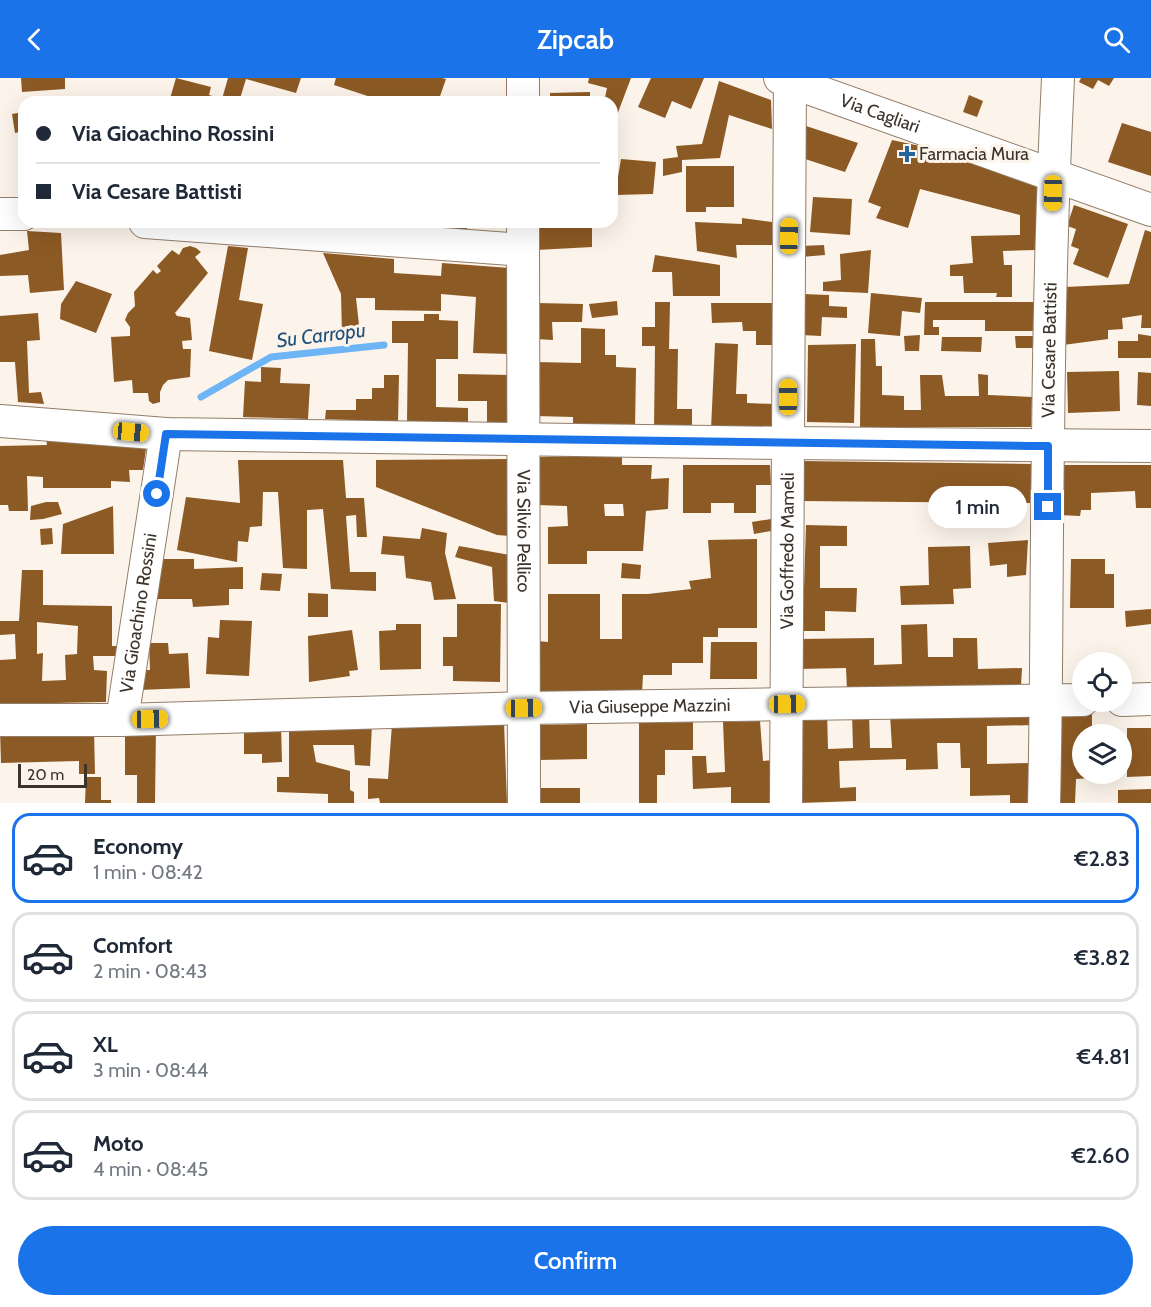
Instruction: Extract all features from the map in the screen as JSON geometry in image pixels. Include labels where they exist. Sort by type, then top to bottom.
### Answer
[{"type":"street","points":[[523,78],[523,96]]},
{"type":"street","name":"Via Cesare Battisti","points":[[1044,803],[1053,176],[1058,78]]},
{"type":"street","name":"Via Cagliari","points":[[787,79],[1151,210]]},
{"type":"street","name":"Via Goffredo Mameli","points":[[786,803],[787,79]]},
{"type":"street","points":[[0,214],[18,214]]},
{"type":"street","points":[[307,228],[524,236]]},
{"type":"street","name":"Via Silvio Pellico","points":[[524,236],[524,803]]},
{"type":"street","points":[[0,422],[166,434],[1151,446]]},
{"type":"street","name":"Via Gioachino Rossini","points":[[122,720],[166,434]]},
{"type":"street","points":[[1132,700],[1151,699]]},
{"type":"street","name":"Via Giuseppe Mazzini","points":[[0,720],[122,720],[524,708],[1072,700]]},
{"type":"building","points":[[21,78],[65,78],[65,89],[22,92]]},
{"type":"building","points":[[176,78],[211,87],[209,95],[212,96],[171,96]]},
{"type":"building","points":[[228,78],[301,78],[296,93],[246,79],[241,96],[223,96]]},
{"type":"building","points":[[336,78],[446,79],[440,96],[368,96],[334,85]]},
{"type":"building","points":[[589,78],[631,78],[618,112],[618,96],[605,96],[607,88],[588,83]]},
{"type":"building","points":[[651,78],[704,78],[691,109],[672,101],[665,118],[638,107]]},
{"type":"building","points":[[1081,78],[1114,78],[1109,86],[1098,80],[1093,89],[1079,82]]},
{"type":"building","points":[[719,81],[771,100],[772,129],[729,115],[720,158],[682,160],[682,172],[663,176],[663,159],[678,157],[676,146],[702,144]]},
{"type":"building","points":[[590,92],[590,96],[550,96],[550,93]]},
{"type":"building","points":[[969,95],[983,101],[977,117],[963,112]]},
{"type":"building","points":[[18,113],[18,132],[15,133],[12,114]]},
{"type":"building","points":[[1122,123],[1151,132],[1151,176],[1108,162]]},
{"type":"building","points":[[803,125],[858,143],[845,172],[802,158]]},
{"type":"building","points":[[892,140],[1042,172],[1037,250],[1003,251],[1004,265],[1012,265],[1012,297],[996,297],[997,293],[964,293],[963,276],[950,276],[950,265],[973,263],[971,236],[1020,235],[1020,215],[920,189],[908,228],[876,218],[881,207],[868,202]]},
{"type":"building","points":[[621,159],[656,162],[653,194],[618,195]]},
{"type":"building","points":[[686,166],[734,166],[734,207],[706,207],[706,212],[686,212]]},
{"type":"building","points":[[813,197],[852,199],[850,235],[810,232]]},
{"type":"building","points":[[1074,205],[1128,224],[1108,278],[1073,264],[1079,249],[1071,246],[1076,229],[1067,226]]},
{"type":"building","points":[[742,218],[772,222],[772,245],[736,245],[737,258],[697,251],[695,222],[742,224]]},
{"type":"building","points":[[373,228],[438,228],[438,234]]},
{"type":"building","points":[[450,228],[467,228],[467,236],[449,234]]},
{"type":"building","points":[[536,228],[592,228],[592,247],[536,250]]},
{"type":"building","points":[[1145,230],[1151,232],[1151,328],[1141,328],[1142,315],[1122,318],[1123,329],[1108,330],[1108,339],[1063,345],[1065,287],[1129,284]]},
{"type":"building","points":[[27,231],[61,233],[64,290],[30,293],[28,275],[0,276],[0,255],[29,250]]},
{"type":"building","points":[[824,245],[825,255],[801,257],[801,246]]},
{"type":"building","points":[[190,246],[201,252],[195,257],[208,273],[175,313],[177,316],[190,318],[192,340],[182,341],[183,349],[191,349],[190,377],[168,380],[160,392],[160,402],[153,404],[149,401],[148,393],[133,393],[132,380],[114,382],[111,337],[130,336],[130,327],[125,320],[135,306],[134,292],[153,270],[157,274],[161,271],[157,266],[172,250],[179,255],[183,248]]},
{"type":"building","points":[[228,246],[248,248],[239,300],[263,304],[252,360],[209,351]]},
{"type":"building","points":[[871,250],[868,293],[823,291],[823,282],[841,280],[840,254]]},
{"type":"building","points":[[323,253],[394,259],[394,273],[441,276],[442,263],[510,268],[511,354],[473,353],[476,297],[441,294],[441,311],[375,310],[375,298],[356,298],[360,334],[342,335],[341,294]]},
{"type":"building","points":[[655,255],[720,265],[720,296],[673,296],[672,272],[652,272]]},
{"type":"building","points":[[76,281],[112,294],[96,333],[60,319],[61,304]]},
{"type":"building","points":[[871,293],[922,298],[920,313],[902,311],[900,336],[868,333]]},
{"type":"building","points":[[802,294],[829,295],[829,306],[847,307],[847,318],[822,317],[821,336],[802,335]]},
{"type":"building","points":[[617,301],[618,315],[592,318],[589,304]]},
{"type":"building","points":[[655,302],[670,302],[669,349],[678,349],[677,409],[692,409],[692,429],[654,429],[655,346],[642,346],[642,327],[655,327]]},
{"type":"building","points":[[925,302],[1035,302],[1034,331],[985,331],[985,320],[933,320],[933,327],[939,327],[939,335],[924,335]]},
{"type":"building","points":[[536,303],[583,304],[582,322],[552,322],[553,340],[536,339]]},
{"type":"building","points":[[711,303],[772,303],[772,345],[756,345],[756,331],[743,331],[742,322],[712,323]]},
{"type":"building","points":[[38,313],[40,340],[27,341],[29,393],[41,392],[44,404],[18,402],[15,362],[0,362],[0,316]]},
{"type":"building","points":[[424,314],[439,314],[439,320],[458,321],[458,359],[436,359],[436,407],[468,408],[468,424],[407,422],[408,343],[392,343],[392,321],[424,321]]},
{"type":"building","points":[[581,328],[605,329],[605,355],[616,355],[616,367],[636,368],[635,429],[573,430],[573,417],[536,416],[536,362],[581,363]]},
{"type":"building","points":[[1138,334],[1151,336],[1151,358],[1118,358],[1118,341],[1138,341]]},
{"type":"building","points":[[920,335],[919,351],[905,351],[904,336]]},
{"type":"building","points":[[1015,336],[1034,336],[1034,348],[1016,348]]},
{"type":"building","points":[[942,337],[982,337],[981,352],[941,351]]},
{"type":"building","points":[[861,339],[875,339],[876,366],[882,366],[882,395],[904,396],[904,410],[921,410],[920,375],[942,375],[945,396],[979,396],[978,374],[988,375],[988,395],[1032,397],[1031,427],[860,427]]},
{"type":"building","points":[[715,343],[738,344],[736,394],[747,394],[747,403],[773,404],[773,429],[711,429]]},
{"type":"building","points":[[856,344],[854,423],[807,422],[808,345]]},
{"type":"building","points":[[261,367],[281,368],[280,383],[310,384],[308,419],[243,417],[245,381],[261,382]]},
{"type":"building","points":[[1119,371],[1120,411],[1068,413],[1067,372]]},
{"type":"building","points":[[1138,372],[1151,373],[1151,406],[1137,405]]},
{"type":"building","points":[[458,374],[511,375],[512,425],[487,424],[487,401],[458,401]]},
{"type":"building","points":[[384,375],[399,375],[398,422],[325,419],[326,410],[356,410],[356,399],[372,399],[372,388],[384,388]]},
{"type":"building","points":[[46,438],[146,449],[143,470],[129,470],[130,482],[111,481],[111,488],[43,488],[43,477],[27,476],[28,511],[9,511],[8,505],[0,505],[0,446],[47,445]]},
{"type":"building","points":[[622,455],[622,465],[652,465],[651,479],[669,478],[668,509],[646,511],[643,551],[587,551],[587,564],[548,564],[548,527],[568,526],[567,506],[536,505],[536,457]],"holes":[[[604,504],[623,504],[624,516],[605,516]]]},
{"type":"building","points":[[510,459],[510,536],[497,535],[376,487],[376,460]]},
{"type":"building","points":[[238,460],[343,460],[346,498],[364,498],[367,537],[357,537],[356,515],[346,516],[350,572],[376,572],[376,591],[331,589],[323,509],[307,510],[307,569],[283,568],[278,492],[263,492],[262,526],[250,527],[248,542],[238,541],[237,562],[177,550],[186,497],[240,503]]},
{"type":"building","points":[[800,461],[1032,464],[1030,503],[800,501]]},
{"type":"building","points":[[683,465],[770,465],[771,485],[756,485],[756,513],[734,513],[734,503],[711,503],[711,513],[683,513]]},
{"type":"building","points":[[1060,465],[1151,465],[1151,508],[1136,508],[1135,491],[1091,493],[1091,510],[1081,510],[1080,516],[1059,515]]},
{"type":"building","points":[[58,502],[62,514],[30,520],[31,506]]},
{"type":"building","points":[[113,506],[114,554],[61,554],[63,524]]},
{"type":"building","points":[[771,519],[771,531],[754,534],[752,522]]},
{"type":"building","points":[[806,525],[847,526],[847,546],[820,546],[820,588],[857,588],[856,612],[825,611],[825,631],[798,631],[798,587],[804,588]]},
{"type":"building","points":[[52,528],[53,544],[41,545],[40,529]]},
{"type":"building","points":[[422,528],[447,533],[445,553],[456,599],[434,600],[431,582],[406,578],[404,556],[381,554],[383,536],[420,539]]},
{"type":"building","points":[[757,539],[757,628],[718,628],[718,637],[703,637],[703,663],[672,663],[672,675],[643,675],[642,693],[537,694],[537,641],[548,642],[548,594],[600,594],[600,639],[622,639],[622,594],[648,594],[691,589],[689,581],[711,578],[708,540]]},
{"type":"building","points":[[1028,540],[1026,575],[1007,577],[1007,564],[990,566],[988,543]]},
{"type":"building","points":[[459,546],[510,555],[509,603],[494,601],[492,567],[455,557]]},
{"type":"building","points":[[970,546],[971,588],[953,589],[954,604],[901,605],[900,586],[929,585],[928,547]]},
{"type":"building","points":[[159,559],[194,559],[194,569],[243,567],[243,589],[229,589],[229,605],[193,607],[192,599],[154,599]]},
{"type":"building","points":[[1071,559],[1105,559],[1105,574],[1114,574],[1114,608],[1070,608]]},
{"type":"building","points":[[622,563],[641,565],[640,579],[621,578]]},
{"type":"building","points":[[22,570],[43,570],[43,605],[112,606],[112,646],[118,646],[117,656],[93,656],[94,670],[107,671],[106,702],[0,704],[0,660],[16,659],[15,634],[0,635],[0,621],[19,621]],"holes":[[[37,622],[78,626],[77,654],[65,655],[66,680],[42,681],[43,653],[37,654]]]},
{"type":"building","points":[[262,573],[282,574],[280,591],[260,590]]},
{"type":"building","points":[[308,593],[328,594],[328,617],[308,617]]},
{"type":"building","points":[[457,604],[501,604],[500,682],[453,681],[453,666],[443,666],[443,637],[457,637]]},
{"type":"building","points":[[1151,609],[1151,624],[1126,627],[1125,611]]},
{"type":"building","points":[[220,620],[252,621],[249,676],[206,674],[208,637],[219,638]]},
{"type":"building","points":[[396,624],[421,624],[421,669],[380,670],[379,631],[396,630]]},
{"type":"building","points":[[927,624],[928,657],[953,657],[953,638],[977,638],[978,669],[1022,668],[1021,686],[847,690],[846,668],[797,669],[798,639],[874,638],[874,665],[902,664],[901,625]]},
{"type":"building","points":[[352,630],[358,670],[349,671],[350,676],[309,682],[308,636]]},
{"type":"building","points":[[711,642],[757,642],[757,679],[710,679]]},
{"type":"building","points":[[149,643],[168,643],[169,654],[188,653],[190,688],[138,690],[139,670],[150,670]]},
{"type":"building","points":[[796,711],[827,711],[828,749],[853,748],[852,713],[869,712],[870,748],[892,748],[890,714],[1036,711],[1036,725],[987,726],[987,764],[1032,763],[1033,803],[1010,803],[1010,795],[970,796],[970,768],[961,768],[960,743],[937,743],[938,769],[906,770],[906,759],[839,761],[840,788],[856,787],[856,801],[799,803]]},
{"type":"building","points":[[1092,714],[1092,724],[1072,724],[1072,784],[1076,784],[1075,803],[1054,803],[1056,715]]},
{"type":"building","points":[[760,721],[763,761],[773,760],[773,803],[731,803],[731,787],[693,789],[692,756],[706,756],[707,773],[725,772],[723,722]]},
{"type":"building","points":[[504,722],[507,803],[380,803],[379,798],[368,799],[368,778],[388,779],[392,724]]},
{"type":"building","points":[[693,722],[693,750],[665,750],[665,775],[657,775],[657,803],[639,803],[639,723]]},
{"type":"building","points":[[372,724],[370,766],[355,765],[354,745],[313,745],[316,762],[350,771],[350,790],[354,792],[354,803],[328,803],[328,794],[277,792],[277,777],[289,777],[289,726]]},
{"type":"building","points":[[587,724],[587,759],[539,760],[540,725]]},
{"type":"building","points":[[281,726],[282,762],[262,763],[262,754],[244,754],[244,727]]},
{"type":"building","points":[[156,728],[155,803],[137,803],[137,775],[125,775],[125,729]]},
{"type":"building","points":[[1132,728],[1151,728],[1151,776],[1132,777]]},
{"type":"building","points":[[94,729],[95,774],[79,774],[79,761],[1,763],[0,730]]},
{"type":"building","points":[[86,777],[101,777],[101,800],[111,800],[111,803],[85,803]]},
{"type":"building","points":[[537,788],[580,788],[580,803],[537,803]]},
{"type":"building","points":[[1151,789],[1151,803],[1118,803],[1118,790]]},
{"type":"waterway","name":"Su Carropu","points":[[201,397],[271,357],[384,345]]},
{"type":"place","name":"Farmacia Mura","points":[[907,154]]},
{"type":"route","points":[[157,494],[166,434],[1048,446],[1048,507]]}]
